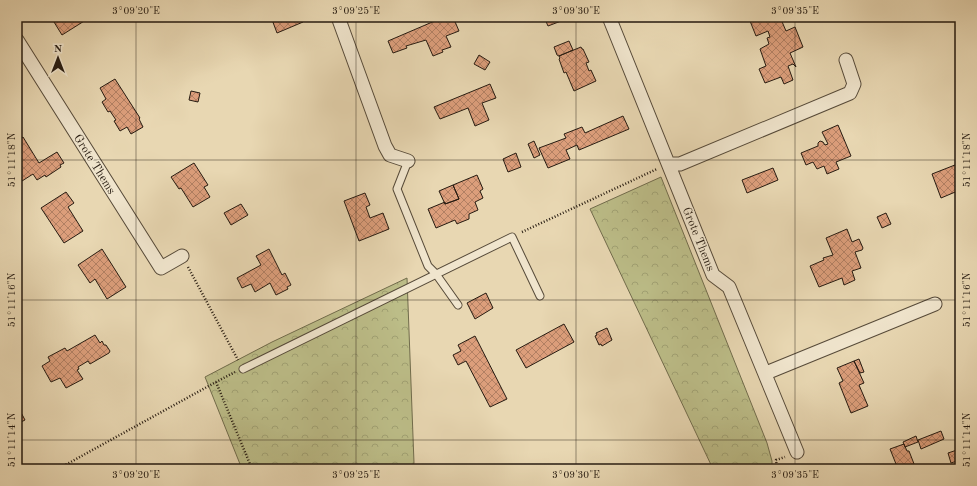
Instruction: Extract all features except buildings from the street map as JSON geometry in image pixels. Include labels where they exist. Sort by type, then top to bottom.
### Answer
[{"type":"street","points":[[338,17],[385,146],[390,155],[408,161]]},
{"type":"street","name":"Grote Thems","points":[[609,17],[713,276],[729,287],[766,373],[797,452]]},
{"type":"street","name":"Grote Thems","points":[[17,40],[161,268],[182,256]]},
{"type":"street","points":[[669,164],[680,164],[850,93],[854,84],[846,60]]},
{"type":"street","points":[[766,373],[935,304]]},
{"type":"lane","points":[[408,161],[397,189],[428,266],[436,274],[458,305]]},
{"type":"lane","points":[[243,369],[512,237],[540,296]]},
{"type":"path","points":[[512,237],[669,164]]},
{"type":"path","points":[[58,469],[216,382],[243,369],[182,256]]},
{"type":"path","points":[[216,382],[252,469]]},
{"type":"green space","points":[[661,177],[767,443],[772,461],[772,469],[713,469],[590,209]]},
{"type":"green space","points":[[407,278],[414,463],[411,469],[242,469],[205,377],[272,342]]}]
